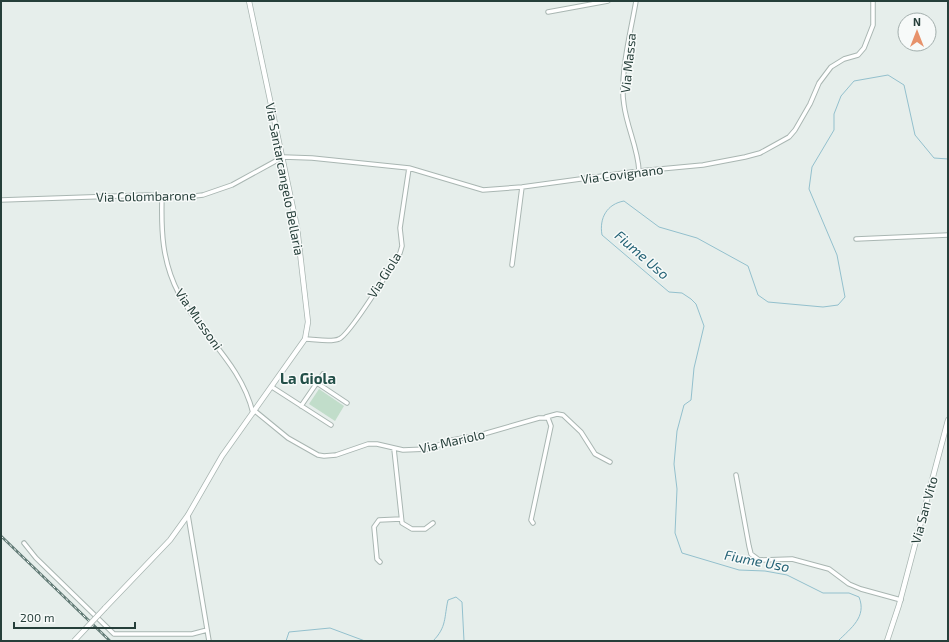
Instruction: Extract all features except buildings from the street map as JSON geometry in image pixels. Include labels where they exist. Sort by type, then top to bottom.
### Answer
[{"type":"street","name":"Via Santarcangelo Bellaria","points":[[73,641],[170,540],[188,515],[222,456],[305,339],[308,322],[297,227],[249,1]]},
{"type":"street","points":[[548,12],[608,1]]},
{"type":"street","name":"Via Massa","points":[[636,1],[625,66],[623,95],[624,106],[638,158],[639,171]]},
{"type":"street","name":"Via Covignano","points":[[283,157],[312,158],[409,168],[483,190],[522,187],[639,171],[703,165],[746,157],[760,153],[789,137],[795,130],[810,104],[819,83],[832,67],[844,59],[858,54],[864,48],[873,25],[874,1]]},
{"type":"street","name":"Via Colombarone","points":[[1,200],[162,196],[186,197],[218,191],[283,157]]},
{"type":"street","name":"Via Giola","points":[[305,339],[335,341],[341,339],[362,311],[400,253],[402,246],[401,223],[409,168]]},
{"type":"street","points":[[512,265],[522,187]]},
{"type":"street","name":"Via Mussoni","points":[[162,196],[163,249],[178,292],[202,328],[234,368],[251,402],[254,412]]},
{"type":"street","points":[[856,239],[948,235]]},
{"type":"street","points":[[301,406],[323,374]]},
{"type":"street","points":[[317,383],[347,402]]},
{"type":"street","points":[[272,387],[331,426]]},
{"type":"street","name":"Via Mariolo","points":[[254,412],[288,438],[318,455],[330,456],[368,444],[377,444],[394,449],[415,451],[428,449],[452,440],[480,435],[557,414],[563,415],[581,432],[595,454],[610,462]]},
{"type":"street","points":[[533,523],[531,520],[551,426],[548,418],[545,417]]},
{"type":"street","name":"Via San Vito","points":[[887,641],[900,600],[948,420]]},
{"type":"street","points":[[394,449],[401,519],[405,526],[412,529],[425,530],[433,523]]},
{"type":"street","points":[[736,475],[751,554],[759,560],[792,559],[829,568],[849,584],[900,600]]},
{"type":"street","points":[[188,515],[209,641]]},
{"type":"street","points":[[380,562],[378,559],[374,527],[376,522],[378,520],[401,519]]},
{"type":"street","points":[[24,543],[36,558],[114,634],[192,634],[207,630]]},
{"type":"green space","points":[[319,389],[344,406],[335,421],[309,404]]},
{"type":"waterway","name":"Fiume Uso","points":[[838,641],[852,627],[859,616],[861,610],[859,597],[849,593],[823,593],[787,575],[765,571],[739,570],[682,553],[675,533],[677,489],[674,464],[677,431],[684,405],[691,400],[694,368],[704,326],[696,304],[691,299],[682,293],[669,292],[602,235],[601,229],[603,218],[613,205],[624,201],[659,227],[697,238],[748,266],[758,295],[768,302],[823,307],[838,305],[845,297],[837,255],[809,189],[812,167],[834,130],[834,114],[841,96],[854,81],[888,75],[904,85],[915,135],[934,158],[948,159]]},
{"type":"waterway","name":"Fiume Uso","points":[[433,641],[438,636],[443,626],[448,600],[456,597],[462,602],[464,641]]},
{"type":"waterway","name":"Fiume Uso","points":[[286,641],[289,632],[330,628],[365,641]]},
{"type":"railway","points":[[1,536],[110,641]]},
{"type":"district","name":"La Giola","points":[[308,379]]}]
